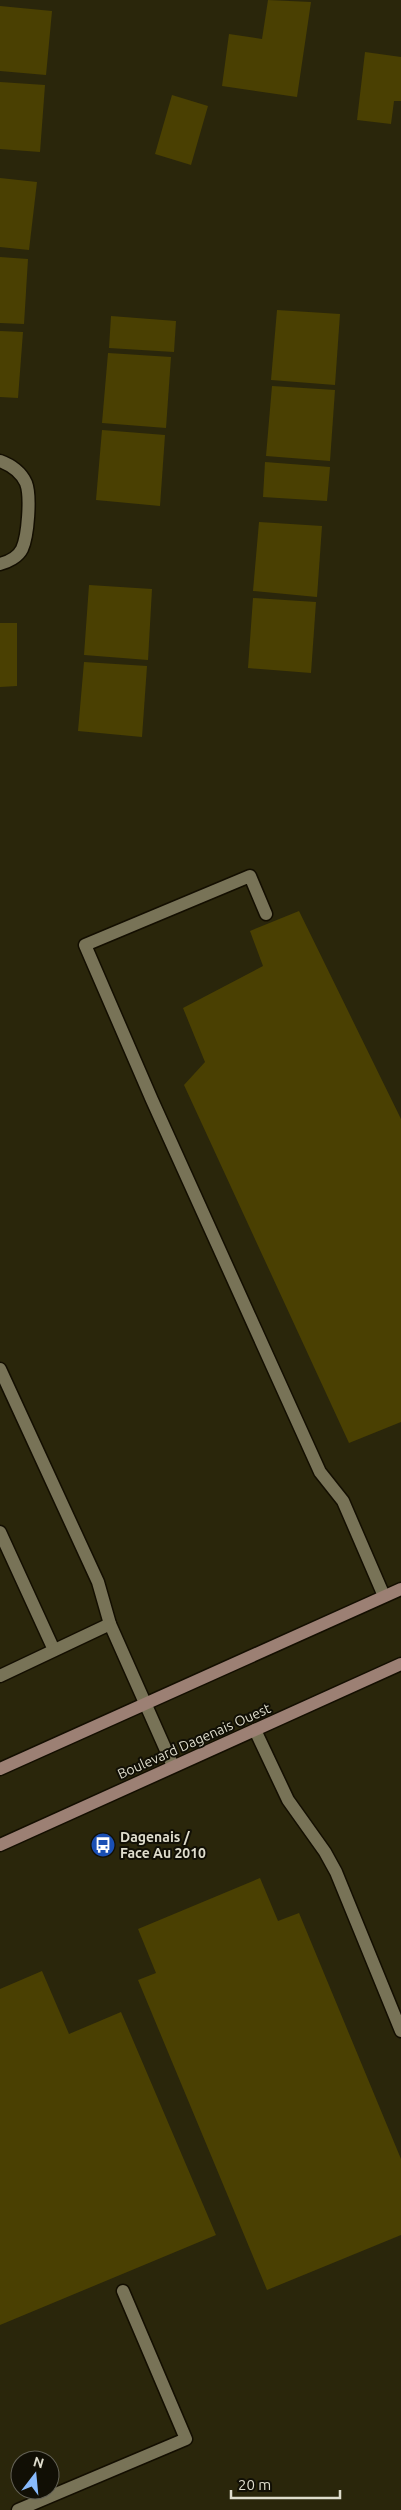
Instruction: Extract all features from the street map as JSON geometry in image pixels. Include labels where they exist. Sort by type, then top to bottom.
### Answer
[{"type":"main road","points":[[0,1769],[401,1589]]},
{"type":"main road","name":"Boulevard Dagenais Ouest","points":[[0,1845],[401,1664]]},
{"type":"street","points":[[0,461],[14,468],[21,475],[28,494],[26,528],[21,550],[14,557],[0,564]]},
{"type":"street","points":[[266,914],[250,876],[85,945],[156,1109],[320,1472],[343,1502],[384,1596]]},
{"type":"street","points":[[0,1369],[98,1582],[110,1624],[147,1703],[173,1766]]},
{"type":"street","points":[[0,1532],[54,1650]]},
{"type":"street","points":[[0,1676],[110,1624]]},
{"type":"street","points":[[255,1730],[288,1800],[325,1852],[336,1872],[401,2031]]},
{"type":"street","points":[[18,2510],[186,2439],[124,2292]]},
{"type":"building","points":[[268,0],[311,2],[297,97],[222,86],[229,34],[262,39]]},
{"type":"building","points":[[0,6],[52,11],[46,75],[0,71]]},
{"type":"building","points":[[365,52],[401,57],[401,101],[394,101],[391,124],[357,120]]},
{"type":"building","points":[[0,82],[45,85],[40,152],[0,149]]},
{"type":"building","points":[[172,95],[208,106],[191,165],[155,154]]},
{"type":"building","points":[[0,178],[37,182],[29,250],[0,247]]},
{"type":"building","points":[[0,257],[28,259],[24,324],[0,323]]},
{"type":"building","points":[[277,310],[340,314],[335,385],[271,380]]},
{"type":"building","points":[[111,316],[176,321],[174,352],[109,348]]},
{"type":"building","points":[[0,331],[23,332],[18,398],[0,397]]},
{"type":"building","points":[[108,353],[171,357],[166,428],[102,423]]},
{"type":"building","points":[[272,386],[335,390],[330,461],[266,456]]},
{"type":"building","points":[[102,430],[165,435],[160,506],[96,500]]},
{"type":"building","points":[[265,462],[330,467],[327,501],[263,497]]},
{"type":"building","points":[[259,522],[322,526],[317,597],[253,591]]},
{"type":"building","points":[[89,585],[152,589],[148,660],[84,655]]},
{"type":"building","points":[[253,598],[316,602],[311,673],[248,668]]},
{"type":"building","points":[[0,623],[17,623],[17,686],[0,687]]},
{"type":"building","points":[[84,662],[147,666],[142,737],[78,731]]},
{"type":"building","points":[[299,911],[401,1119],[401,1422],[349,1443],[184,1085],[205,1062],[183,1008],[263,966],[250,931]]},
{"type":"building","points":[[260,1878],[278,1921],[299,1913],[401,2159],[401,2235],[267,2290],[138,1980],[156,1973],[138,1929]]},
{"type":"building","points":[[42,1971],[69,2034],[121,2012],[216,2235],[0,2325],[0,1989]]},
{"type":"place","name":"Dagenais / Face Au 2010","points":[[103,1845]]}]
